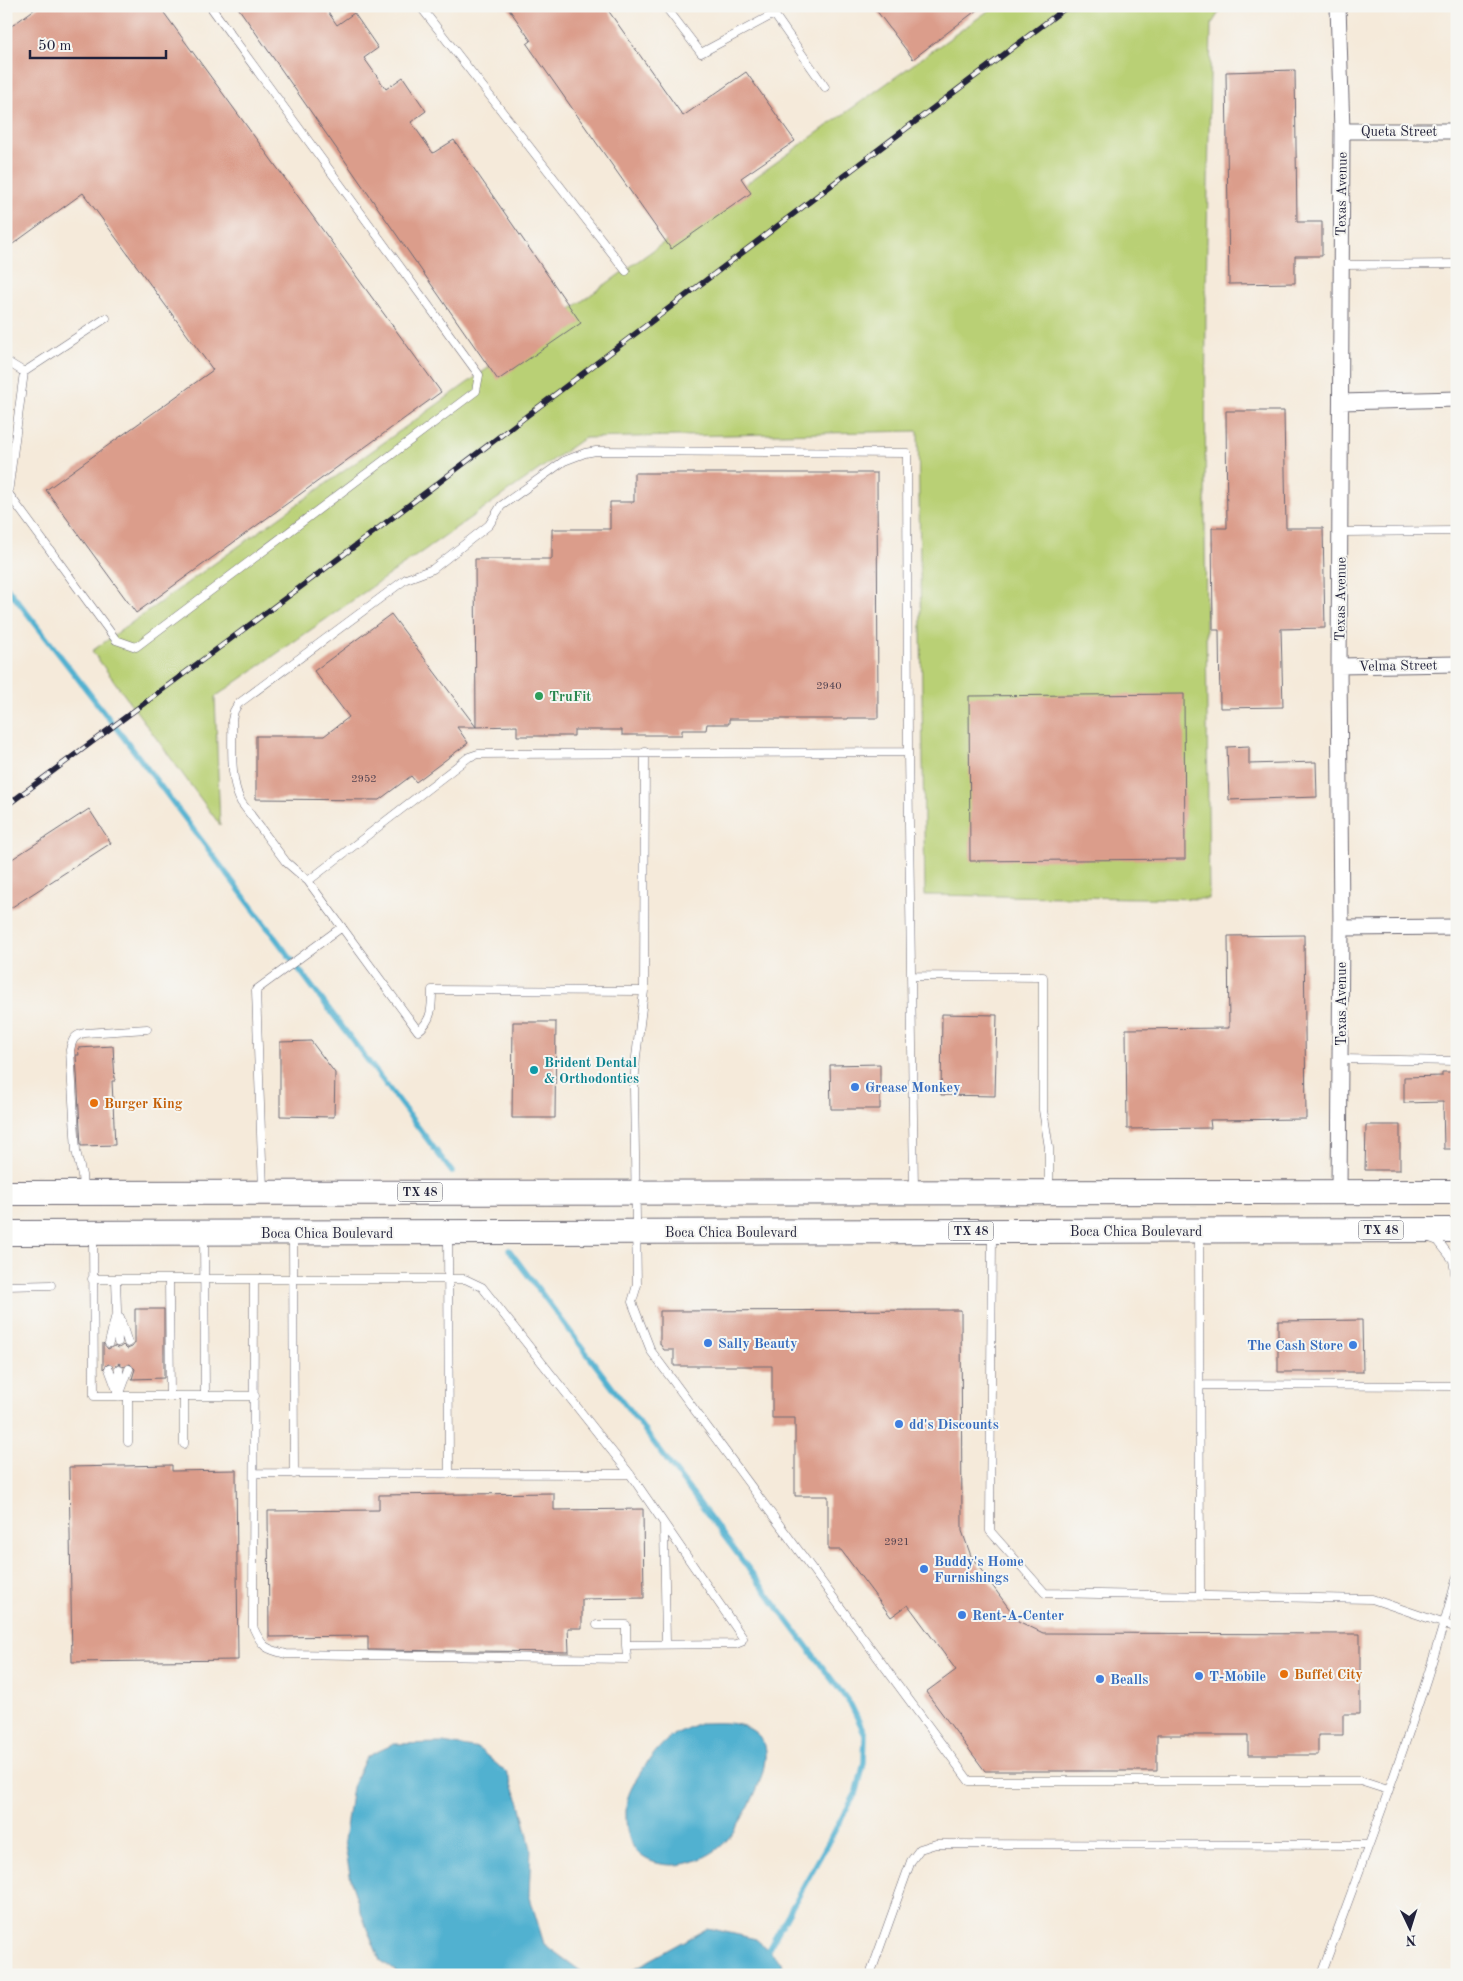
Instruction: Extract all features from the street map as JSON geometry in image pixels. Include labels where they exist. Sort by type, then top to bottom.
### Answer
[{"type":"main road","name":"TX 48","points":[[6,1193],[1457,1192]]},
{"type":"main road","name":"Boca Chica Boulevard","points":[[6,1233],[1457,1230]]},
{"type":"street","name":"Texas Avenue","points":[[1338,6],[1342,131],[1339,666],[1341,928],[1340,1192]]},
{"type":"street","name":"Queta Street","points":[[1342,131],[1457,131]]},
{"type":"street","points":[[1341,402],[1457,399]]},
{"type":"street","name":"Velma Street","points":[[1339,666],[1457,664]]},
{"type":"street","points":[[1341,928],[1457,927]]},
{"type":"lane","points":[[106,318],[24,372],[8,493],[116,640],[136,646],[476,391],[479,375],[210,6]]},
{"type":"lane","points":[[420,6],[626,271]]},
{"type":"lane","points":[[665,6],[701,53],[774,14],[779,6]]},
{"type":"lane","points":[[774,14],[824,86]]},
{"type":"lane","points":[[1340,265],[1457,264]]},
{"type":"lane","points":[[6,361],[24,372]]},
{"type":"lane","points":[[644,991],[432,990],[428,1022],[418,1031],[308,881],[286,862],[248,813],[236,792],[232,720],[234,711],[238,704],[406,579],[433,569],[489,525],[502,506],[509,500],[564,461],[584,453],[615,451],[907,453],[908,752],[914,1192]]},
{"type":"lane","points":[[1340,532],[1457,531]]},
{"type":"lane","points":[[308,881],[469,757],[487,752],[908,752]]},
{"type":"lane","points":[[645,752],[644,991],[634,1088],[637,1285],[632,1302],[651,1351],[969,1780],[1360,1781],[1388,1790]]},
{"type":"lane","points":[[263,1193],[256,990],[342,927]]},
{"type":"lane","points":[[912,976],[1043,977],[1042,1110],[1049,1148],[1049,1192]]},
{"type":"lane","points":[[82,1193],[82,1174],[76,1151],[70,1050],[73,1038],[84,1032],[147,1029]]},
{"type":"lane","points":[[1341,1059],[1457,1061]]},
{"type":"lane","points":[[1407,1230],[1438,1241],[1453,1260],[1457,1285]]},
{"type":"lane","points":[[992,1231],[990,1531],[1045,1593],[1372,1599],[1457,1628]]},
{"type":"lane","points":[[1199,1231],[1200,1596]]},
{"type":"lane","points":[[448,1232],[449,1474]]},
{"type":"lane","points":[[93,1233],[94,1396],[255,1396]]},
{"type":"lane","points":[[204,1233],[205,1396]]},
{"type":"lane","points":[[293,1233],[294,1474]]},
{"type":"lane","points":[[92,1279],[465,1279],[482,1287],[630,1474],[743,1638],[741,1642],[736,1644],[626,1645]]},
{"type":"lane","points":[[116,1279],[118,1342]]},
{"type":"lane","points":[[169,1280],[170,1396]]},
{"type":"lane","points":[[254,1280],[255,1473],[253,1627],[261,1645],[270,1650],[286,1654],[627,1659],[626,1625],[597,1625]]},
{"type":"lane","points":[[6,1286],[51,1285]]},
{"type":"lane","points":[[117,1309],[128,1343]]},
{"type":"lane","points":[[109,1343],[117,1309]]},
{"type":"lane","points":[[109,1369],[119,1396]]},
{"type":"lane","points":[[119,1369],[119,1396]]},
{"type":"lane","points":[[119,1396],[129,1369]]},
{"type":"lane","points":[[1200,1385],[1457,1386]]},
{"type":"lane","points":[[128,1396],[128,1442]]},
{"type":"lane","points":[[184,1396],[184,1444]]},
{"type":"lane","points":[[255,1473],[630,1474]]},
{"type":"lane","points":[[664,1523],[666,1644]]},
{"type":"lane","points":[[1321,1975],[1388,1790],[1444,1624],[1457,1578]]},
{"type":"lane","points":[[870,1975],[911,1861],[920,1849],[936,1844],[1369,1845]]},
{"type":"green space","points":[[995,6],[1223,6],[1211,25],[1206,292],[1205,532],[1209,899],[925,895],[918,431],[584,438],[215,697],[220,825],[92,651]]},
{"type":"water","points":[[699,1723],[737,1724],[757,1734],[764,1744],[763,1772],[742,1818],[727,1840],[716,1850],[703,1858],[688,1863],[674,1865],[653,1862],[644,1858],[632,1846],[627,1827],[626,1804],[632,1787],[649,1760],[661,1746],[669,1738]]},
{"type":"water","points":[[443,1743],[479,1749],[507,1773],[520,1803],[531,1849],[529,1894],[544,1944],[586,1975],[401,1975],[380,1960],[352,1885],[344,1841],[352,1787],[366,1757],[394,1744]]},
{"type":"water","points":[[708,1928],[756,1939],[782,1963],[786,1975],[623,1975]]},
{"type":"building","points":[[39,6],[159,6],[441,392],[136,613],[46,490],[213,370],[83,193],[6,249],[6,30]]},
{"type":"building","points":[[237,6],[324,6],[337,25],[354,13],[378,48],[364,58],[386,89],[403,77],[426,111],[411,122],[433,153],[454,140],[581,323],[498,380]]},
{"type":"building","points":[[507,6],[605,6],[683,116],[746,72],[795,141],[741,178],[751,193],[671,249],[527,44],[531,41]]},
{"type":"building","points":[[873,6],[982,6],[913,59]]},
{"type":"building","points":[[1295,70],[1297,222],[1322,222],[1322,256],[1295,256],[1295,283],[1229,284],[1226,72]]},
{"type":"building","points":[[1226,411],[1284,411],[1286,528],[1323,528],[1325,628],[1281,629],[1283,707],[1220,708],[1219,630],[1213,630],[1212,528],[1227,528]]},
{"type":"building","points":[[634,473],[877,473],[878,718],[729,719],[729,724],[707,724],[706,730],[682,730],[682,735],[622,735],[622,730],[574,730],[574,736],[517,736],[517,726],[476,727],[475,559],[552,559],[552,529],[610,529],[610,502],[634,502]]},
{"type":"building","points":[[391,614],[476,727],[457,727],[468,743],[416,782],[411,776],[379,800],[256,799],[256,736],[324,736],[349,717],[314,671]]},
{"type":"building","points":[[1184,694],[1185,859],[970,861],[969,696]]},
{"type":"building","points":[[1249,746],[1249,764],[1316,762],[1317,797],[1229,800],[1227,747]]},
{"type":"building","points":[[89,809],[111,843],[6,911],[6,863]]},
{"type":"building","points":[[1304,935],[1306,1119],[1210,1120],[1211,1128],[1127,1129],[1126,1029],[1229,1028],[1228,936]]},
{"type":"building","points":[[942,1014],[997,1015],[995,1096],[941,1095]]},
{"type":"building","name":"Brident Dental & Orthodontics","points":[[513,1022],[556,1022],[555,1118],[512,1118]]},
{"type":"building","points":[[311,1041],[335,1073],[334,1117],[280,1116],[280,1042]]},
{"type":"building","name":"Burger King","points":[[113,1046],[115,1081],[112,1081],[115,1145],[81,1146],[76,1055],[79,1055],[78,1048]]},
{"type":"building","name":"Grease Monkey","points":[[880,1064],[880,1109],[831,1109],[830,1065]]},
{"type":"building","points":[[1442,1072],[1457,1072],[1457,1149],[1444,1149],[1443,1102],[1404,1103],[1404,1077],[1442,1076]]},
{"type":"building","points":[[1366,1125],[1400,1125],[1400,1170],[1365,1170]]},
{"type":"building","points":[[135,1309],[164,1309],[164,1378],[132,1379],[135,1369],[130,1364],[124,1367],[119,1363],[114,1367],[108,1364],[103,1369],[103,1343],[108,1349],[114,1346],[119,1348],[123,1345],[127,1349],[135,1343]]},
{"type":"building","points":[[961,1310],[962,1531],[971,1556],[1018,1621],[1043,1633],[1360,1634],[1360,1714],[1343,1714],[1343,1735],[1318,1735],[1318,1755],[1248,1755],[1248,1735],[1157,1735],[1157,1771],[985,1771],[926,1692],[956,1670],[908,1605],[891,1617],[841,1550],[828,1550],[828,1496],[795,1496],[795,1418],[772,1418],[772,1366],[674,1366],[674,1350],[664,1350],[660,1344],[660,1311]]},
{"type":"building","points":[[1362,1320],[1363,1372],[1278,1372],[1278,1321]]},
{"type":"building","points":[[172,1465],[172,1471],[236,1470],[238,1660],[72,1662],[69,1467]]},
{"type":"building","points":[[554,1493],[554,1510],[643,1509],[644,1598],[582,1599],[582,1628],[568,1628],[569,1652],[368,1650],[368,1636],[269,1637],[268,1511],[379,1510],[379,1495]]},
{"type":"waterway","points":[[6,586],[131,747],[452,1172]]},
{"type":"waterway","points":[[509,1250],[851,1705],[865,1734],[864,1763],[857,1791],[768,1950]]},
{"type":"railway","points":[[6,806],[318,574],[1068,6]]},
{"type":"place","name":"TruFit","points":[[539,696]]},
{"type":"place","name":"Brident Dental & Orthodontics","points":[[534,1070]]},
{"type":"place","name":"Grease Monkey","points":[[855,1087]]},
{"type":"place","name":"Burger King","points":[[94,1103]]},
{"type":"place","name":"Sally Beauty","points":[[708,1343]]},
{"type":"place","name":"The Cash Store","points":[[1353,1345]]},
{"type":"place","name":"dd's Discounts","points":[[899,1424]]},
{"type":"place","name":"Buddy's Home Furnishings","points":[[924,1569]]},
{"type":"place","name":"Rent-A-Center","points":[[962,1615]]},
{"type":"place","name":"Buffet City","points":[[1284,1674]]},
{"type":"place","name":"T-Mobile","points":[[1199,1676]]},
{"type":"place","name":"Bealls","points":[[1100,1679]]}]
